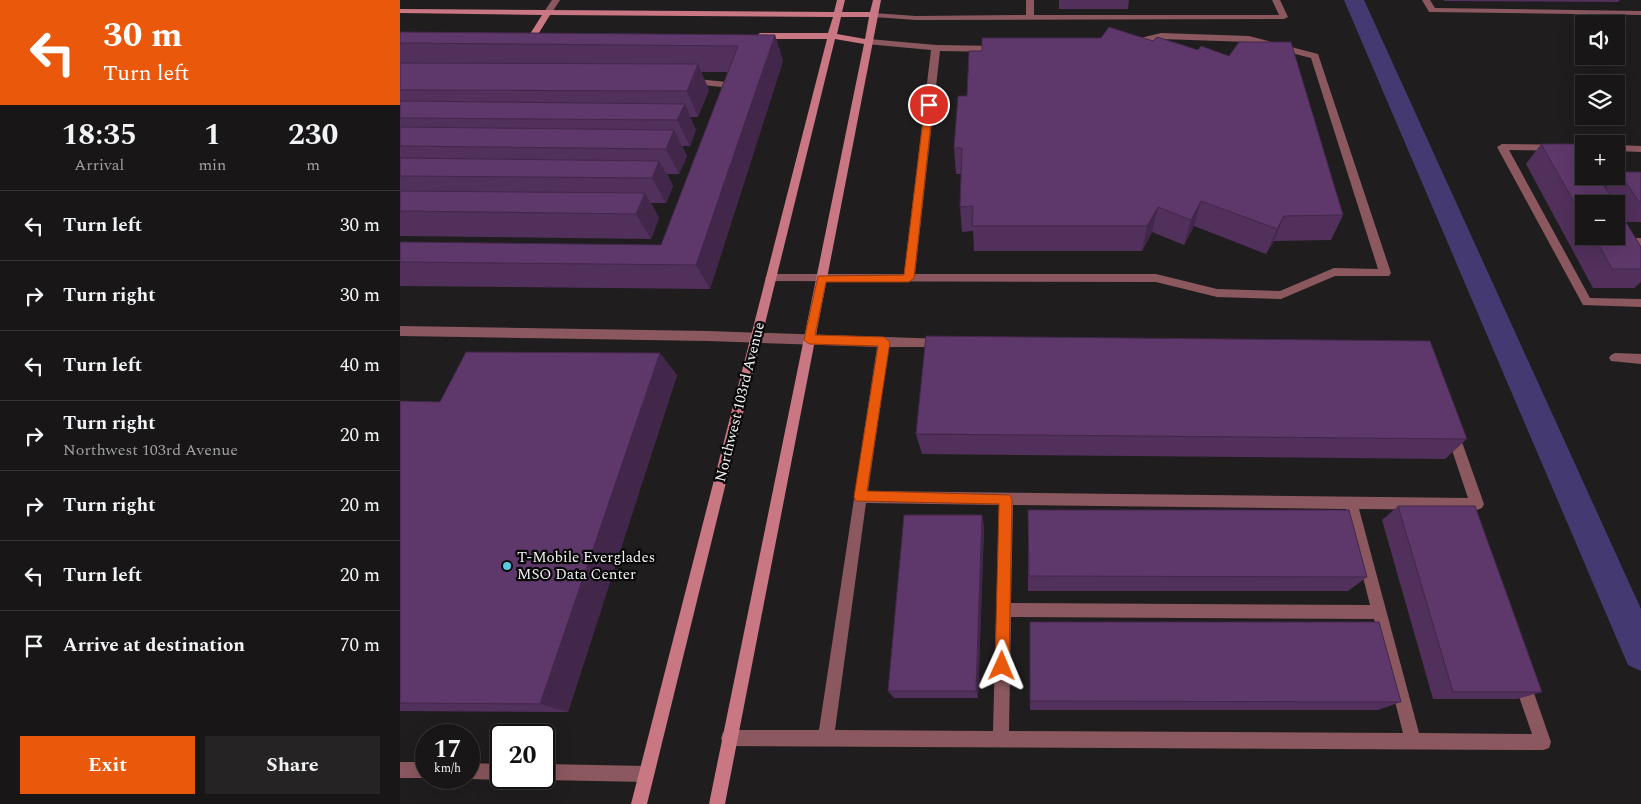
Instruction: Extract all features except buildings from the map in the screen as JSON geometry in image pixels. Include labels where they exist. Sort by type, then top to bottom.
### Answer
[{"type":"street","name":"Northwest 103rd Avenue","points":[[639,804],[841,0]]},
{"type":"street","points":[[716,804],[877,0]]},
{"type":"street","points":[[400,11],[874,15]]},
{"type":"street","points":[[534,34],[548,12]]},
{"type":"street","points":[[524,34],[544,34]]},
{"type":"street","points":[[752,36],[832,36],[869,42]]},
{"type":"lane","points":[[548,12],[556,0]]},
{"type":"lane","points":[[1030,0],[1030,18]]},
{"type":"lane","points":[[874,15],[916,18],[1284,17],[1276,0]]},
{"type":"lane","points":[[1426,0],[1432,10],[1641,13]]},
{"type":"lane","points":[[772,278],[1156,278],[1217,293],[1281,295],[1334,272],[1385,273],[1316,56],[1249,39],[1161,36],[1122,43]]},
{"type":"lane","points":[[869,42],[936,48],[1014,49]]},
{"type":"lane","points":[[909,278],[936,48]]},
{"type":"lane","points":[[673,80],[712,81],[724,84],[729,90],[723,107]]},
{"type":"lane","points":[[1575,148],[1502,147],[1587,302],[1641,303]]},
{"type":"lane","points":[[1563,148],[1572,162]]},
{"type":"lane","points":[[1625,148],[1641,148]]},
{"type":"lane","points":[[1592,195],[1582,179],[1641,183]]},
{"type":"lane","points":[[1625,242],[1641,242]]},
{"type":"lane","points":[[400,331],[954,342]]},
{"type":"lane","points":[[826,739],[884,342]]},
{"type":"lane","points":[[1615,358],[1641,359]]},
{"type":"lane","points":[[860,497],[1477,504],[1448,421]]},
{"type":"lane","points":[[1001,740],[1006,499]]},
{"type":"lane","points":[[1351,503],[1414,742]]},
{"type":"lane","points":[[1461,504],[1467,522]]},
{"type":"lane","points":[[1003,610],[1379,612]]},
{"type":"lane","points":[[729,738],[1543,742],[1518,669]]},
{"type":"lane","points":[[400,770],[415,770]]},
{"type":"lane","points":[[555,772],[646,774]]},
{"type":"waterway","points":[[1354,0],[1641,652]]},
{"type":"place","name":"T-Mobile Everglades MSO Data Center","points":[[507,566]]},
{"type":"route","points":[[929,105],[909,278],[821,278],[809,340],[884,342],[860,497],[1006,499],[1002,666]]}]
